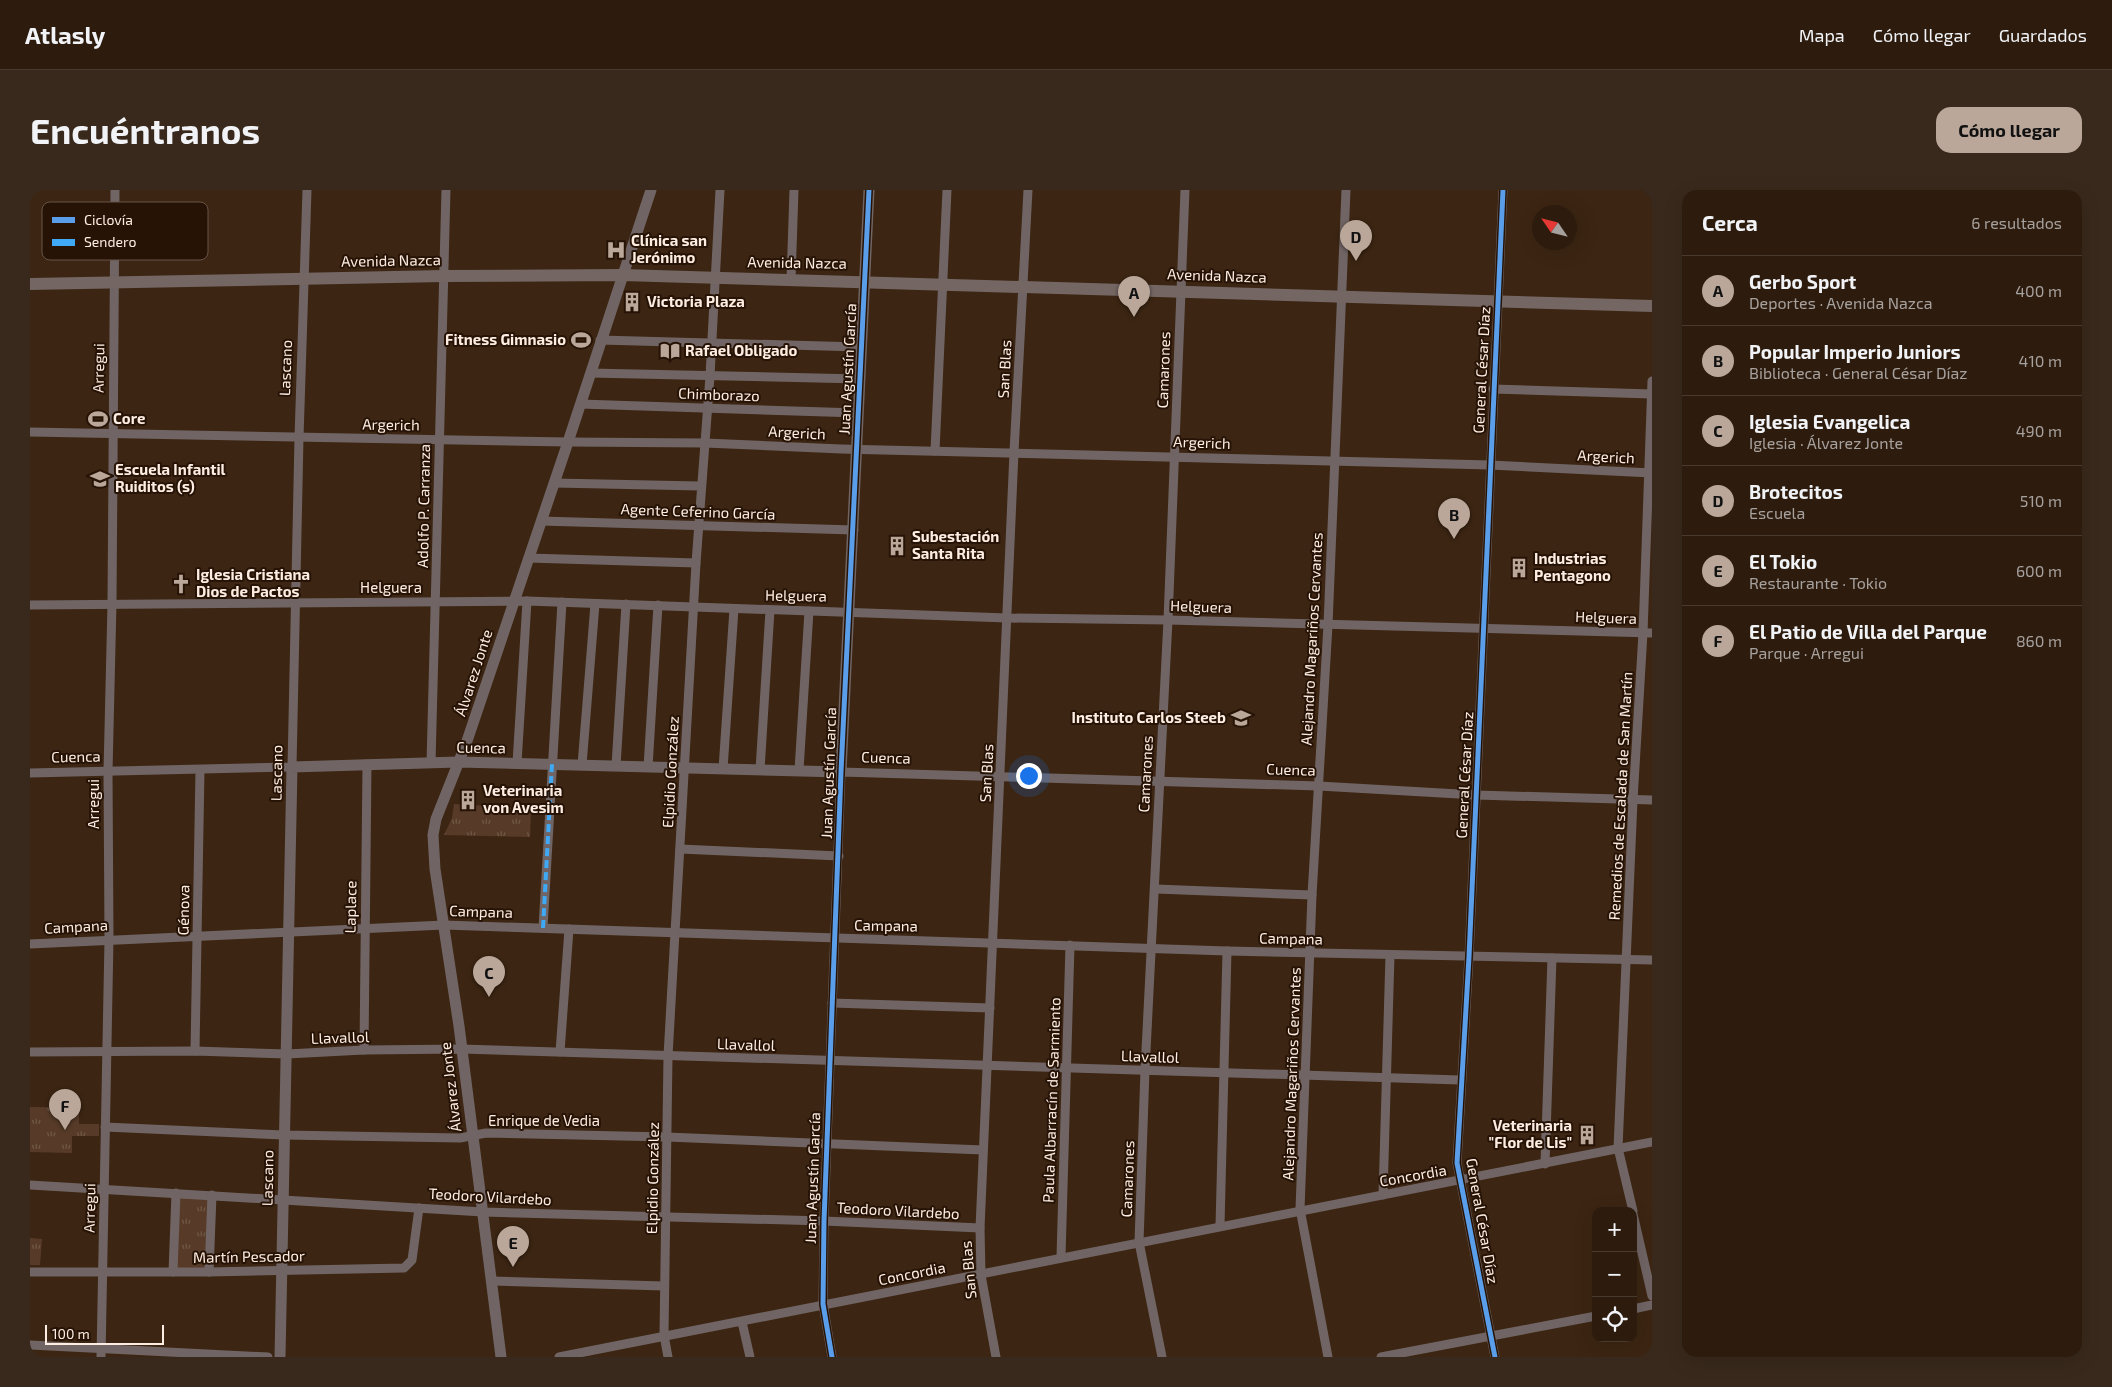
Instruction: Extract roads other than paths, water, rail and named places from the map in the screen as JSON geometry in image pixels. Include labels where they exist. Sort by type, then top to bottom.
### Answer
[{"type":"main road","name":"Avenida Nazca","points":[[30,284],[444,276],[622,275],[1652,306]]},
{"type":"street","name":"Lascano","points":[[280,1357],[295,602],[307,190]]},
{"type":"street","name":"Adolfo P. Carranza","points":[[431,763],[446,190]]},
{"type":"street","name":"Álvarez Jonte","points":[[501,1357],[462,1050],[435,869],[433,835],[436,819],[458,762],[514,601],[651,190]]},
{"type":"street","name":"Elpidio González","points":[[668,1357],[664,1335],[664,1286],[668,1056],[695,607],[700,486],[710,376],[720,190]]},
{"type":"street","points":[[791,280],[794,190]]},
{"type":"street","name":"Juan Agustín García","points":[[832,1357],[823,1304],[824,1220],[841,772],[869,190]]},
{"type":"street","points":[[935,450],[947,190]]},
{"type":"street","name":"San Blas","points":[[996,1357],[980,1275],[980,1228],[1014,452],[1028,190]]},
{"type":"street","name":"Camarones","points":[[1162,1357],[1139,1242],[1145,1070],[1156,889],[1159,781],[1168,620],[1185,190]]},
{"type":"street","name":"Alejandro Magariños Cervantes","points":[[1328,1357],[1300,1209],[1312,894],[1328,625],[1333,463],[1346,190]]},
{"type":"street","name":"General César Díaz","points":[[1495,1357],[1457,1163],[1460,1080],[1469,957],[1503,190]]},
{"type":"street","name":"Arregui","points":[[101,1353],[104,1273],[115,260]]},
{"type":"street","points":[[600,340],[860,347]]},
{"type":"street","points":[[590,373],[860,379]]},
{"type":"street","name":"Remedios de Escalada de San Martín","points":[[1632,1207],[1618,1148],[1633,800],[1648,633],[1652,381]]},
{"type":"street","points":[[1493,389],[1651,394]]},
{"type":"street","name":"Chimborazo","points":[[580,404],[858,413]]},
{"type":"street","name":"Argerich","points":[[30,432],[299,438],[705,443],[856,449],[1175,456],[1333,463],[1490,465],[1650,473]]},
{"type":"street","points":[[554,483],[700,486]]},
{"type":"street","name":"Agente Ceferino García","points":[[541,522],[854,530]]},
{"type":"street","points":[[528,558],[696,563]]},
{"type":"street","points":[[517,763],[526,601]]},
{"type":"street","name":"Helguera","points":[[30,604],[526,601],[1007,618],[1168,620],[1648,633]]},
{"type":"street","points":[[543,928],[562,602]]},
{"type":"street","points":[[582,765],[595,604]]},
{"type":"street","points":[[616,766],[626,604]]},
{"type":"street","points":[[648,767],[658,605]]},
{"type":"street","points":[[723,769],[734,609]]},
{"type":"street","points":[[760,770],[770,610]]},
{"type":"street","points":[[799,770],[809,610]]},
{"type":"street","name":"Cuenca","points":[[30,773],[458,762],[685,769],[799,770],[1319,786],[1476,796],[1652,800]]},
{"type":"street","name":"Laplace","points":[[364,1050],[367,764]]},
{"type":"street","name":"Génova","points":[[195,1051],[200,770]]},
{"type":"street","points":[[680,849],[839,856]]},
{"type":"street","points":[[1156,889],[1312,894]]},
{"type":"street","name":"Campana","points":[[30,944],[444,924],[835,939],[1070,944],[1227,951],[1652,960]]},
{"type":"street","points":[[560,1052],[568,928]]},
{"type":"street","name":"Paula Albarracín de Sarmiento","points":[[1061,1257],[1070,944]]},
{"type":"street","points":[[1220,1226],[1227,951]]},
{"type":"street","points":[[1383,1195],[1390,955]]},
{"type":"street","points":[[1545,1164],[1552,958]]},
{"type":"street","points":[[832,1003],[990,1008]]},
{"type":"street","name":"Llavallol","points":[[30,1052],[195,1051],[287,1054],[364,1050],[462,1050],[1460,1080]]},
{"type":"street","name":"Enrique de Vedia","points":[[105,1126],[284,1135],[472,1136],[486,1133],[668,1137],[827,1142],[983,1150]]},
{"type":"street","name":"Concordia","points":[[559,1357],[664,1335],[742,1322],[823,1304],[980,1275],[1300,1209],[1459,1181],[1652,1142]]},
{"type":"street","name":"Teodoro Vilardebo","points":[[30,1185],[482,1212],[666,1218],[824,1220],[980,1228]]},
{"type":"street","points":[[173,1272],[176,1193]]},
{"type":"street","points":[[209,1272],[212,1195]]},
{"type":"street","name":"Martín Pescador","points":[[30,1272],[209,1272],[404,1268],[412,1260],[420,1208]]},
{"type":"street","name":"Remedios de Escalada de San Martín","points":[[1637,1230],[1652,1296]]},
{"type":"street","points":[[491,1281],[664,1286]]},
{"type":"street","points":[[1637,1308],[1652,1306]]},
{"type":"street","points":[[1381,1357],[1592,1317]]},
{"type":"street","points":[[742,1322],[750,1357]]},
{"type":"street","points":[[30,1345],[101,1353],[268,1357]]},
{"type":"place","name":"Clínica san Jerónimo","points":[[616,250]]},
{"type":"place","name":"Brotecitos","points":[[1356,261]]},
{"type":"place","name":"Victoria Plaza","points":[[632,302]]},
{"type":"place","name":"Gerbo Sport","points":[[1134,317]]},
{"type":"place","name":"Fitness Gimnasio","points":[[581,340]]},
{"type":"place","name":"Rafael Obligado","points":[[670,351]]},
{"type":"place","name":"Core","points":[[98,419]]},
{"type":"place","name":"Escuela Infantil Ruiditos (s)","points":[[100,479]]},
{"type":"place","name":"Popular Imperio Juniors","points":[[1454,539]]},
{"type":"place","name":"Subestación Santa Rita","points":[[897,546]]},
{"type":"place","name":"Industrias Pentagono","points":[[1519,568]]},
{"type":"place","name":"Iglesia Cristiana Dios de Pactos","points":[[181,584]]},
{"type":"place","name":"Instituto Carlos Steeb","points":[[1241,718]]},
{"type":"place","name":"Veterinaria von Avesim","points":[[468,800]]},
{"type":"place","name":"Iglesia Evangelica","points":[[489,997]]},
{"type":"place","name":"El Patio de Villa del Parque","points":[[65,1130]]},
{"type":"place","name":"Veterinaria \"Flor de Lis\"","points":[[1587,1135]]},
{"type":"place","name":"El Tokio","points":[[513,1267]]}]
